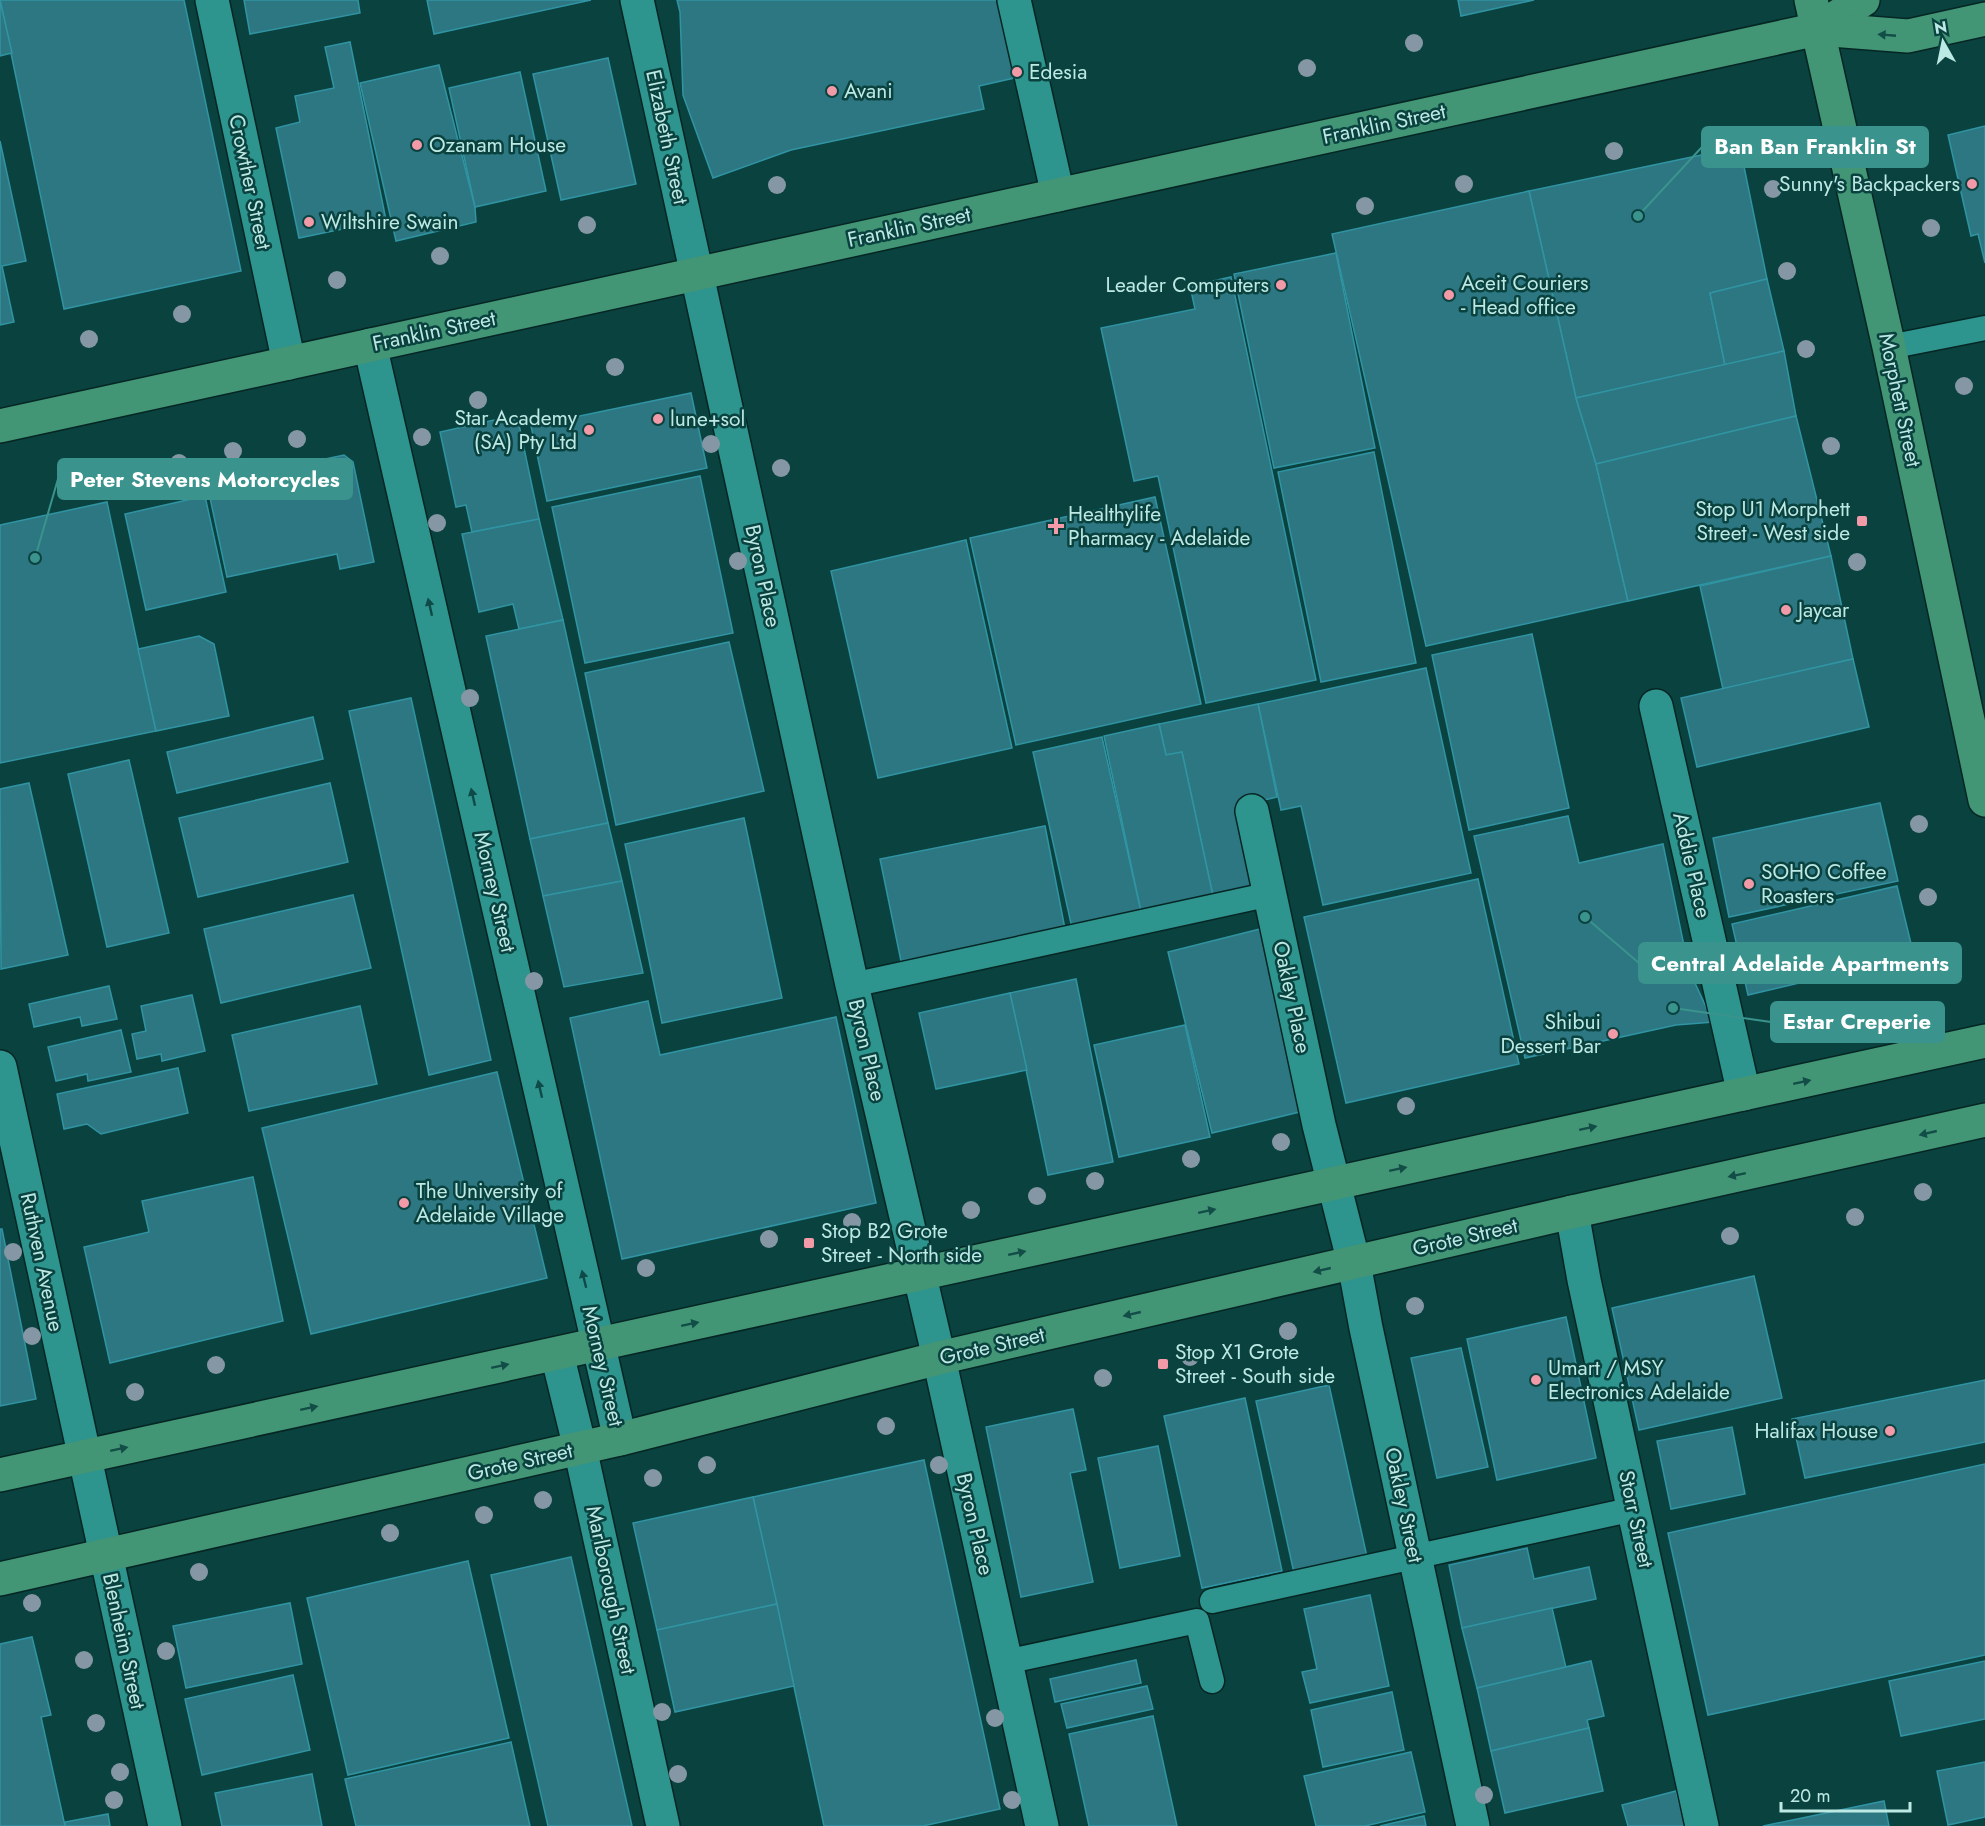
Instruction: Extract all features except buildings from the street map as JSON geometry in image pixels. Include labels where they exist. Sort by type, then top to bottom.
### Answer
[{"type":"main road","name":"Franklin Street","points":[[0,426],[1058,195],[1815,14],[1863,0]]},
{"type":"main road","name":"Franklin Street","points":[[1815,14],[1908,36],[1985,19]]},
{"type":"main road","name":"Morphett Street","points":[[1815,14],[1980,757],[1985,800]]},
{"type":"main road","points":[[0,1474],[1985,1041]]},
{"type":"main road","name":"Grote Street","points":[[0,1579],[620,1439],[939,1358],[1572,1212],[1985,1120]]},
{"type":"street","name":"Crowther Street","points":[[212,0],[289,363]]},
{"type":"street","name":"Elizabeth Street","points":[[637,0],[698,274]]},
{"type":"street","points":[[1014,0],[1058,195]]},
{"type":"street","name":"Byron Place","points":[[698,274],[852,985],[939,1358],[1042,1826]]},
{"type":"street","name":"Morney Street","points":[[370,345],[620,1439]]},
{"type":"street","name":"Addie Place","points":[[1656,706],[1744,1094]]},
{"type":"street","name":"Oakley Place","points":[[1252,811],[1319,1125],[1334,1183]]},
{"type":"street","name":"Ruthven Avenue","points":[[0,1066],[84,1457]]},
{"type":"street","name":"Oakley Street","points":[[1334,1183],[1354,1263],[1473,1826]]},
{"type":"street","name":"Storr Street","points":[[1572,1212],[1584,1280],[1702,1826]]},
{"type":"street","name":"Marlborough Street","points":[[557,1354],[580,1448],[663,1826]]},
{"type":"street","name":"Blenheim Street","points":[[84,1457],[165,1826]]},
{"type":"lane","points":[[1889,347],[1985,328]]},
{"type":"lane","points":[[852,985],[1271,894]]},
{"type":"lane","points":[[1212,1601],[1634,1509]]},
{"type":"lane","points":[[1005,1662],[1197,1621],[1212,1681]]},
{"type":"place","name":"Edesia","points":[[1017,72]]},
{"type":"place","name":"Avani","points":[[832,91]]},
{"type":"place","name":"Ozanam House","points":[[417,145]]},
{"type":"place","name":"Sunny's Backpackers","points":[[1972,184]]},
{"type":"place","name":"Ban Ban Franklin St","points":[[1638,216]]},
{"type":"place","name":"Wiltshire Swain","points":[[309,222]]},
{"type":"place","name":"Leader Computers","points":[[1281,285]]},
{"type":"place","name":"Aceit Couriers - Head office","points":[[1449,295]]},
{"type":"place","name":"lune+sol","points":[[658,419]]},
{"type":"place","name":"Star Academy (SA) Pty Ltd","points":[[589,430]]},
{"type":"place","name":"Stop U1 Morphett Street - West side","points":[[1862,521]]},
{"type":"place","name":"Healthylife Pharmacy - Adelaide","points":[[1056,526]]},
{"type":"place","name":"Peter Stevens Motorcycles","points":[[35,558]]},
{"type":"place","name":"Jaycar","points":[[1786,610]]},
{"type":"place","name":"SOHO Coffee Roasters","points":[[1749,884]]},
{"type":"place","name":"Central Adelaide Apartments","points":[[1585,917]]},
{"type":"place","name":"Estar Creperie","points":[[1673,1008]]},
{"type":"place","name":"Shibui Dessert Bar","points":[[1613,1034]]},
{"type":"place","name":"The University of Adelaide Village","points":[[404,1203]]},
{"type":"place","name":"Stop B2 Grote Street - North side","points":[[809,1243]]},
{"type":"place","name":"Stop X1 Grote Street - South side","points":[[1163,1364]]},
{"type":"place","name":"Umart / MSY Electronics Adelaide","points":[[1536,1380]]},
{"type":"place","name":"Halifax House","points":[[1890,1431]]}]
